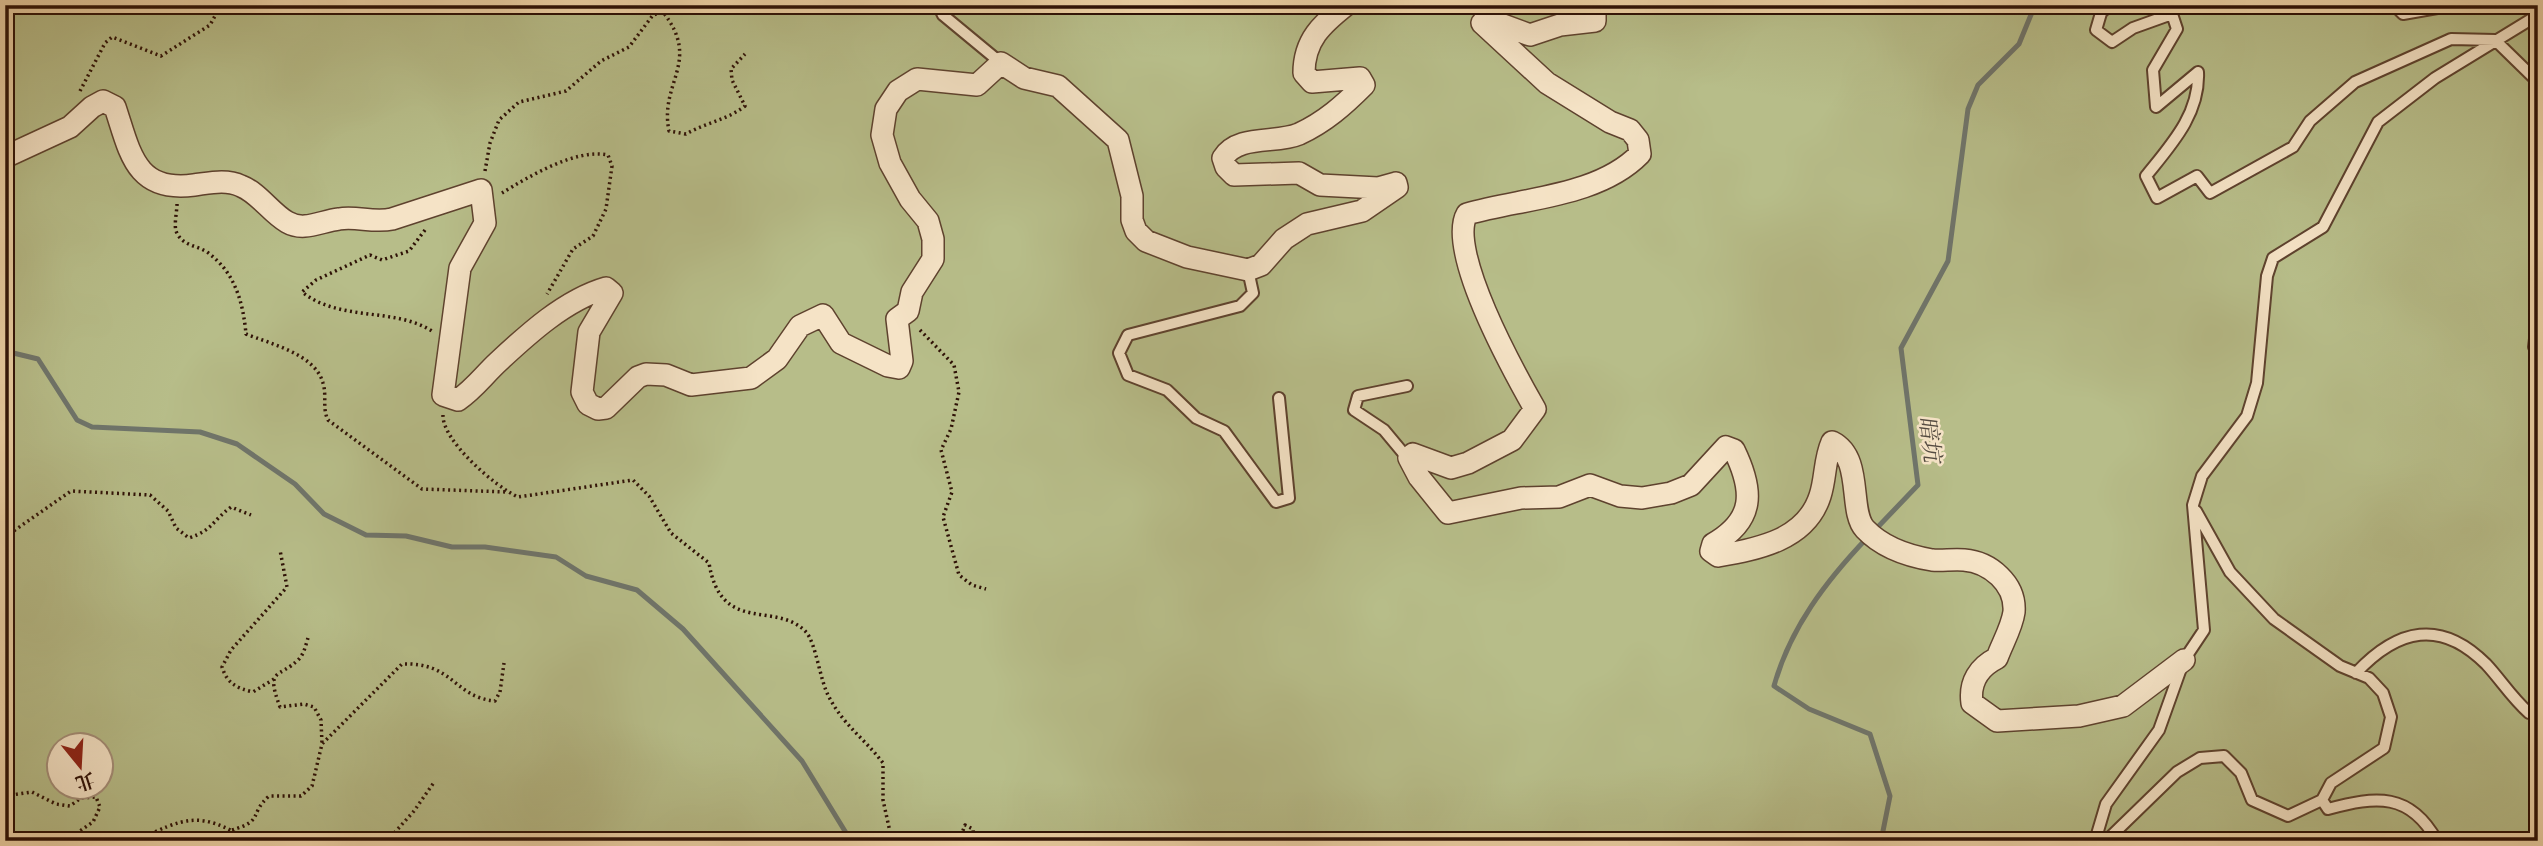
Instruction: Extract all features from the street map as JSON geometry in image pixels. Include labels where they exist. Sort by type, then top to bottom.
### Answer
[{"type":"street","points":[[5,157],[70,127],[103,101],[115,107],[134,165],[160,183],[175,188],[224,181],[243,186],[288,223],[304,227],[341,218],[377,222],[426,208],[483,197],[485,223],[460,268],[443,395],[458,400],[475,389],[495,365],[540,325],[606,288],[612,293],[589,332],[582,392],[589,404],[598,409],[606,408],[638,377],[646,374],[666,375],[691,385],[751,378],[777,359],[800,326],[823,315],[841,343],[888,366],[899,368],[902,361],[897,319],[908,311],[912,292],[933,259],[933,239],[928,221],[910,199],[890,163],[882,135],[886,109],[898,91],[917,79],[977,85],[1001,62],[1024,78],[1058,86],[1118,140],[1132,196],[1132,220],[1146,241],[1187,257],[1248,270],[1261,265],[1284,239],[1307,224],[1362,211],[1397,187],[1396,183],[1378,188],[1320,185],[1299,173],[1234,175],[1226,167],[1223,158],[1228,150],[1241,144],[1297,135],[1329,118],[1364,85],[1360,78],[1312,82],[1304,73],[1304,60],[1314,32],[1346,5]]},
{"type":"street","points":[[1595,5],[1595,21],[1560,25],[1530,35],[1487,19],[1482,23],[1547,83],[1610,122],[1630,130],[1638,140],[1640,153],[1629,165],[1590,184],[1467,214],[1461,225],[1468,267],[1508,361],[1535,409],[1512,440],[1468,463],[1451,468],[1413,454],[1409,458],[1419,477],[1448,513],[1521,498],[1559,497],[1590,485],[1620,496],[1642,498],[1671,493],[1691,485],[1726,447],[1734,450],[1746,474],[1746,508],[1735,531],[1713,544],[1711,551],[1718,556],[1748,551],[1782,539],[1810,516],[1820,496],[1832,442],[1839,446],[1850,468],[1862,527],[1879,541],[1903,553],[1934,560],[1967,560],[2003,576],[2011,594],[2014,613],[1997,658],[1983,665],[1970,690],[1972,703],[1997,721],[2079,716],[2123,706],[2184,660]]},
{"type":"lane","points":[[938,5],[943,15],[1001,62]]},
{"type":"lane","points":[[2109,5],[2101,13],[2096,30],[2112,42],[2133,28],[2172,14],[2177,29],[2153,71],[2156,107],[2198,72],[2199,94],[2183,125],[2146,176],[2157,198],[2197,176],[2210,193],[2293,146],[2310,121],[2355,82],[2451,39],[2495,40],[2538,82]]},
{"type":"lane","points":[[2394,5],[2403,14],[2443,7],[2504,5]]},
{"type":"lane","points":[[2095,841],[2106,804],[2159,730],[2184,660],[2204,630],[2193,505],[2202,476],[2247,416],[2258,383],[2267,276],[2273,258],[2323,227],[2378,122],[2434,78],[2538,15]]},
{"type":"lane","points":[[1248,270],[1254,293],[1240,306],[1128,335],[1119,353],[1128,375],[1167,390],[1196,418],[1224,431],[1276,502],[1289,498],[1279,398]]},
{"type":"lane","points":[[2534,347],[2538,314]]},
{"type":"lane","points":[[1407,386],[1358,397],[1354,410],[1384,430],[1419,477]]},
{"type":"lane","points":[[2106,841],[2177,772],[2200,758],[2224,757],[2241,773],[2252,800],[2288,816],[2322,800],[2331,783],[2384,748],[2391,717],[2383,694],[2369,678],[2340,666],[2274,619],[2230,572],[2193,505]]},
{"type":"lane","points":[[2356,673],[2389,645],[2417,632],[2443,635],[2468,647],[2489,667],[2508,694],[2529,713],[2538,712]]},
{"type":"lane","points":[[2322,800],[2328,809],[2380,798],[2414,811],[2428,824],[2437,841]]},
{"type":"path","points":[[80,91],[105,43],[112,37],[161,55],[210,25],[220,5]]},
{"type":"path","points":[[483,197],[490,143],[499,120],[519,103],[566,91],[601,61],[629,47],[653,15],[663,12],[675,27],[680,43],[679,68],[666,114],[669,131],[686,134],[704,123],[732,116],[745,106],[732,80],[732,69],[745,54]]},
{"type":"path","points":[[483,197],[539,170],[597,153],[608,155],[612,166],[606,209],[593,236],[573,249],[544,297]]},
{"type":"path","points":[[175,188],[176,230],[186,243],[206,251],[227,272],[243,303],[246,334],[303,358],[320,373],[324,387],[324,412],[328,420],[422,489],[507,492]]},
{"type":"path","points":[[426,208],[427,227],[409,251],[382,260],[370,255],[316,280],[302,292],[317,304],[426,327],[451,342]]},
{"type":"path","points":[[908,311],[922,335],[954,365],[959,392],[951,429],[942,450],[952,492],[943,517],[960,575],[972,585],[986,589]]},
{"type":"path","points":[[443,395],[443,420],[456,447],[507,492],[518,497],[531,496],[633,480],[649,496],[671,533],[709,563],[713,584],[730,604],[745,612],[793,623],[807,633],[820,677],[841,718],[884,763],[883,800],[891,841]]},
{"type":"path","points":[[5,537],[71,491],[150,495],[168,511],[176,528],[189,538],[207,532],[220,515],[231,507],[251,515]]},
{"type":"path","points":[[280,550],[287,587],[231,650],[222,667],[226,678],[237,688],[253,692],[301,658],[308,638]]},
{"type":"path","points":[[322,744],[402,664],[421,663],[447,673],[474,698],[495,701],[500,692],[504,663]]},
{"type":"path","points":[[232,830],[251,825],[257,817],[259,805],[269,796],[301,796],[312,786],[322,744],[321,720],[314,708],[304,704],[280,707],[274,679]]},
{"type":"path","points":[[387,841],[414,811],[435,781]]},
{"type":"path","points":[[5,796],[32,792],[56,804],[70,806],[81,798],[96,797],[100,807],[93,822],[65,841]]},
{"type":"path","points":[[135,841],[178,821],[198,818],[232,830],[249,841]]},
{"type":"path","points":[[959,841],[965,824],[974,829],[974,841]]},
{"type":"green space","points":[[5,5],[2538,5],[2538,841],[5,841]]},
{"type":"waterway","name":"暗坑","points":[[1874,531],[1918,485],[1901,348],[1948,261],[1968,109],[1978,85],[2019,44],[2035,5]]},
{"type":"waterway","points":[[5,351],[38,359],[77,420],[92,427],[200,432],[237,444],[295,484],[324,514],[366,535],[406,536],[452,547],[485,547],[556,557],[586,576],[637,590],[683,629],[802,761],[851,841]]},
{"type":"waterway","name":"暗坑","points":[[1867,538],[1837,571],[1811,606],[1790,644],[1774,686],[1809,709],[1870,734],[1890,796],[1881,841]]}]
